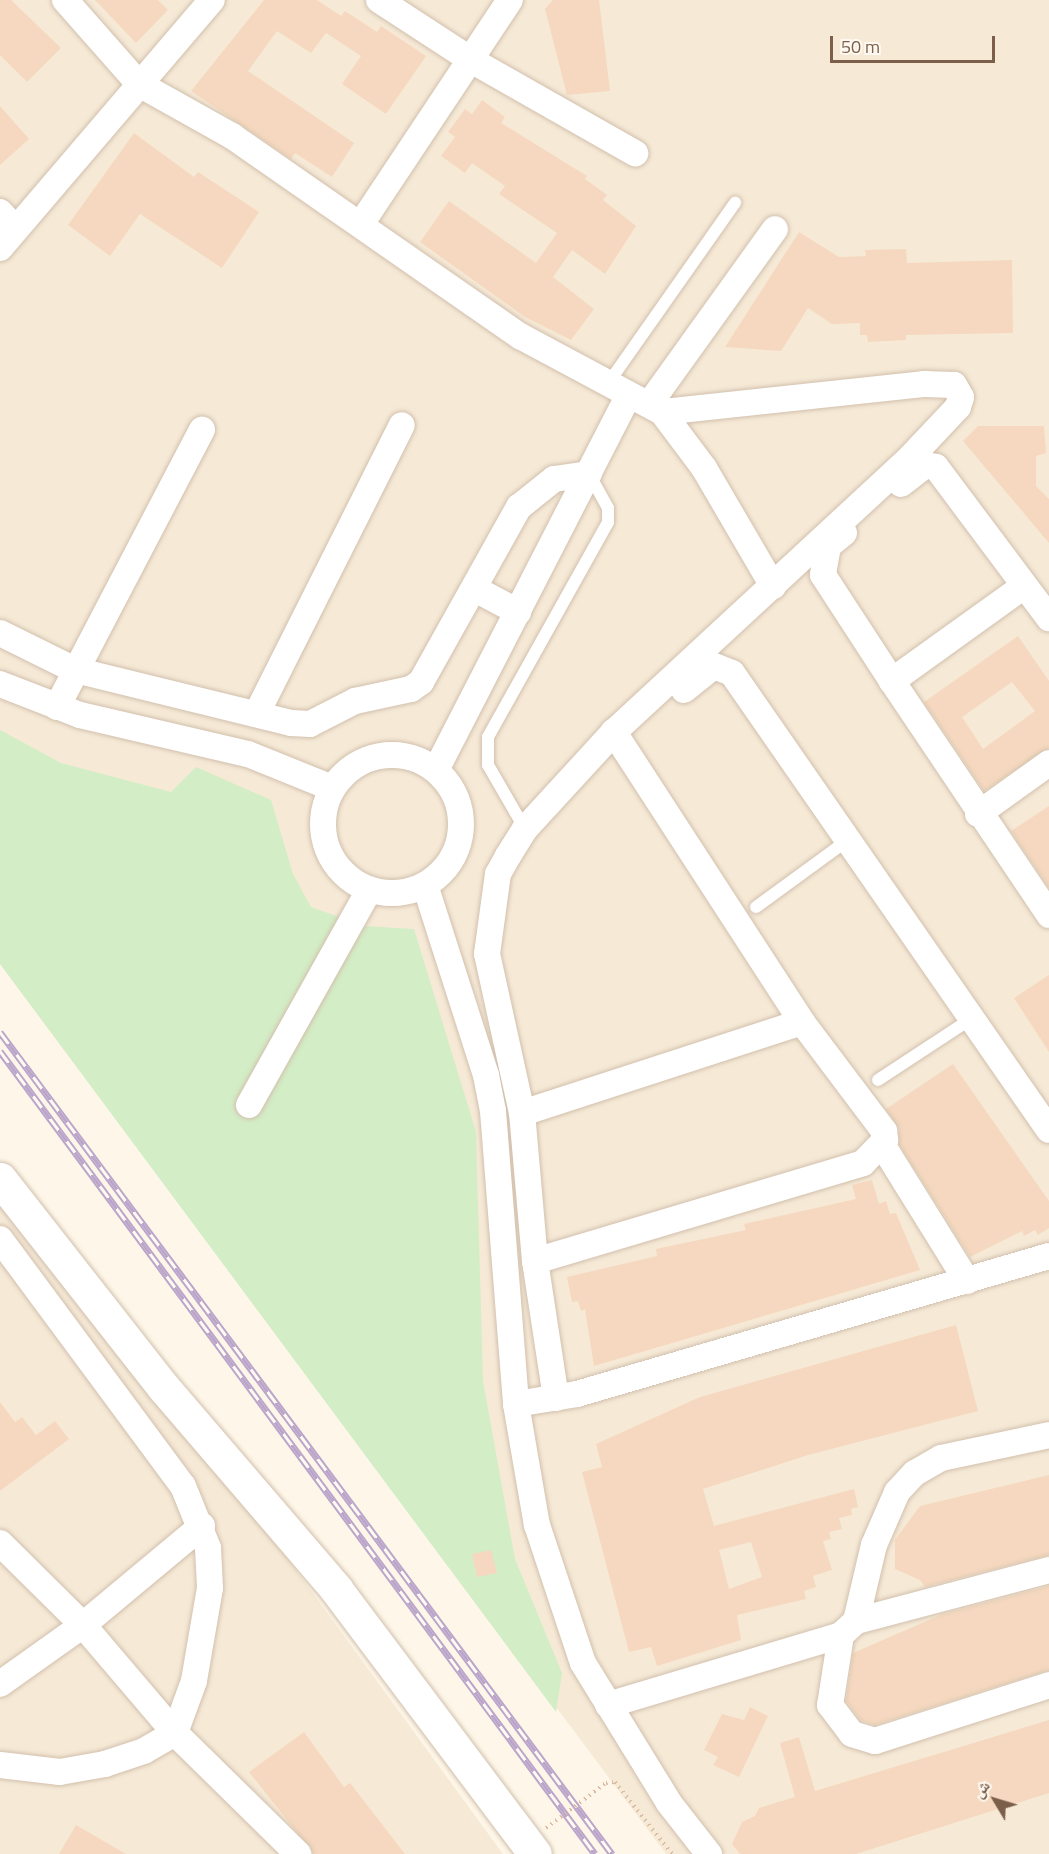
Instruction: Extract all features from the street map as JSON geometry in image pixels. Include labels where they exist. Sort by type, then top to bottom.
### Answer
[{"type":"street","points":[[65,0],[140,84],[232,136],[520,336],[637,399],[704,468],[773,586]]},
{"type":"street","points":[[5,229],[140,84],[212,0]]},
{"type":"street","points":[[380,0],[471,60],[635,153]]},
{"type":"street","points":[[361,224],[510,0]]},
{"type":"street","points":[[436,770],[590,474],[637,399],[775,229]]},
{"type":"street","points":[[556,1398],[535,1261],[522,1113],[487,954],[498,874],[525,829],[773,586],[908,460],[958,407],[959,392],[946,383],[637,399]]},
{"type":"street","points":[[257,713],[402,425]]},
{"type":"street","points":[[57,707],[202,430]]},
{"type":"street","points":[[1049,618],[936,467],[920,469],[828,546],[823,575],[978,814],[1049,915]]},
{"type":"street","points":[[0,633],[75,670],[310,724],[355,701],[417,686],[528,496],[554,479],[590,474]]},
{"type":"street","points":[[892,681],[1024,586]]},
{"type":"street","points":[[475,589],[518,612]]},
{"type":"street","points":[[618,739],[706,671],[722,665],[1049,1130]]},
{"type":"street","points":[[0,684],[57,707],[248,754],[332,788]]},
{"type":"street","points":[[618,739],[802,1022],[884,1131],[883,1146],[967,1281]]},
{"type":"street","points":[[380,755],[413,758],[436,770],[454,793],[460,830],[448,865],[425,885],[403,892],[369,890],[343,874],[326,848],[322,817],[332,788],[350,768],[380,755]]},
{"type":"street","points":[[978,814],[1049,763]]},
{"type":"street","points":[[425,885],[481,1058],[493,1111],[516,1404],[537,1525],[565,1617],[583,1663],[669,1803],[709,1854]]},
{"type":"street","points":[[249,1105],[369,890]]},
{"type":"street","points":[[522,1113],[802,1022]]},
{"type":"street","points":[[535,1261],[863,1163],[883,1146]]},
{"type":"street","points":[[0,1179],[164,1389],[336,1589],[540,1841]]},
{"type":"street","points":[[0,1239],[183,1486],[202,1526],[209,1578],[205,1625],[187,1706],[175,1733],[144,1751],[94,1766],[60,1772],[0,1765]]},
{"type":"street","points":[[516,1404],[556,1398],[1049,1257]]},
{"type":"street","points":[[1049,1435],[941,1458],[915,1473],[897,1492],[874,1545],[848,1628],[830,1705],[852,1734],[875,1742],[1049,1685]]},
{"type":"street","points":[[0,1684],[83,1625],[202,1526]]},
{"type":"street","points":[[0,1543],[83,1625],[175,1733],[298,1854]]},
{"type":"street","points":[[608,1705],[848,1628],[1049,1570]]},
{"type":"lane","points":[[637,399],[735,203]]},
{"type":"lane","points":[[525,829],[488,765],[488,737],[608,522],[608,508],[590,474]]},
{"type":"lane","points":[[756,908],[846,842]]},
{"type":"lane","points":[[878,1080],[971,1019]]},
{"type":"path","points":[[540,1841],[606,1783],[615,1782],[672,1854]]},
{"type":"shaded area","points":[[0,0],[1049,0],[1049,1854],[666,1854],[0,964]]},
{"type":"shaded area","points":[[0,1164],[503,1854],[0,1854]]},
{"type":"green space","points":[[0,730],[61,763],[171,792],[196,767],[271,800],[293,874],[311,907],[364,926],[414,929],[476,1132],[483,1381],[515,1559],[562,1673],[556,1712],[0,964]]},
{"type":"building","points":[[0,0],[11,0],[61,48],[27,82],[0,55]]},
{"type":"building","points":[[95,0],[158,0],[168,10],[136,43]]},
{"type":"building","points":[[264,0],[317,0],[341,16],[345,11],[377,32],[381,26],[426,56],[386,114],[342,84],[361,56],[326,33],[311,53],[277,31],[248,71],[354,143],[332,177],[295,153],[291,159],[191,91]]},
{"type":"building","points":[[553,0],[599,0],[610,91],[567,95],[545,9]]},
{"type":"building","points":[[482,100],[505,117],[501,123],[587,176],[585,179],[607,195],[603,200],[636,226],[605,274],[572,250],[553,277],[594,309],[571,340],[525,317],[420,242],[449,201],[536,263],[557,233],[499,194],[505,186],[472,163],[465,173],[441,156],[455,137],[448,132],[465,109],[472,114]]},
{"type":"building","points":[[0,106],[29,139],[0,165]]},
{"type":"building","points":[[134,133],[194,177],[198,172],[259,212],[222,268],[140,214],[110,256],[68,225]]},
{"type":"building","points":[[799,232],[839,257],[866,256],[865,250],[906,249],[907,263],[1012,260],[1013,333],[906,335],[906,340],[868,342],[867,335],[860,335],[860,323],[832,324],[808,308],[781,351],[725,347]]},
{"type":"building","points":[[978,426],[1044,426],[1046,453],[1036,456],[1036,486],[1049,499],[1049,543],[963,441]]},
{"type":"building","points":[[1018,636],[1049,681],[1049,748],[984,791],[924,702]],"holes":[[[1012,682],[1035,711],[983,749],[962,717]]]},
{"type":"building","points":[[1049,806],[1049,888],[1011,831]]},
{"type":"building","points":[[1049,975],[1049,1052],[1014,998]]},
{"type":"building","points":[[953,1064],[1049,1201],[1049,1228],[1038,1235],[1035,1230],[1024,1236],[1022,1231],[970,1257],[899,1144],[899,1129],[886,1109]]},
{"type":"building","points":[[872,1180],[879,1204],[886,1201],[890,1214],[896,1213],[920,1270],[594,1366],[585,1309],[581,1311],[578,1301],[572,1302],[567,1277],[657,1256],[656,1249],[746,1230],[744,1224],[856,1199],[852,1185]]},
{"type":"building","points":[[956,1325],[978,1411],[808,1455],[703,1489],[714,1526],[854,1489],[858,1507],[851,1509],[852,1515],[839,1518],[842,1529],[829,1532],[831,1539],[823,1541],[832,1570],[813,1576],[816,1587],[804,1591],[806,1599],[737,1615],[741,1640],[657,1666],[651,1647],[629,1652],[582,1472],[602,1467],[596,1444],[700,1397]],"holes":[[[751,1542],[762,1577],[729,1589],[719,1550]]]},
{"type":"building","points":[[0,1402],[15,1422],[22,1417],[36,1435],[55,1421],[69,1439],[0,1491]]},
{"type":"building","points":[[1049,1475],[1049,1555],[925,1587],[920,1580],[895,1569],[895,1540],[920,1506]]},
{"type":"building","points":[[491,1550],[497,1573],[477,1577],[472,1554]]},
{"type":"building","points":[[1049,1586],[1049,1670],[875,1725],[860,1720],[846,1701],[853,1653],[943,1614]]},
{"type":"building","points":[[750,1707],[768,1716],[739,1777],[713,1765],[718,1757],[704,1750],[722,1714],[744,1720]]},
{"type":"building","points":[[1049,1720],[1049,1793],[856,1854],[740,1854],[732,1844],[742,1822],[755,1816],[759,1808],[795,1797],[780,1743],[799,1737],[815,1791]]},
{"type":"building","points":[[304,1732],[344,1787],[350,1783],[405,1854],[314,1854],[249,1772]]},
{"type":"building","points":[[76,1825],[126,1854],[59,1854]]},
{"type":"railway","points":[[0,1032],[612,1854]]},
{"type":"railway","points":[[0,1051],[595,1854]]}]
